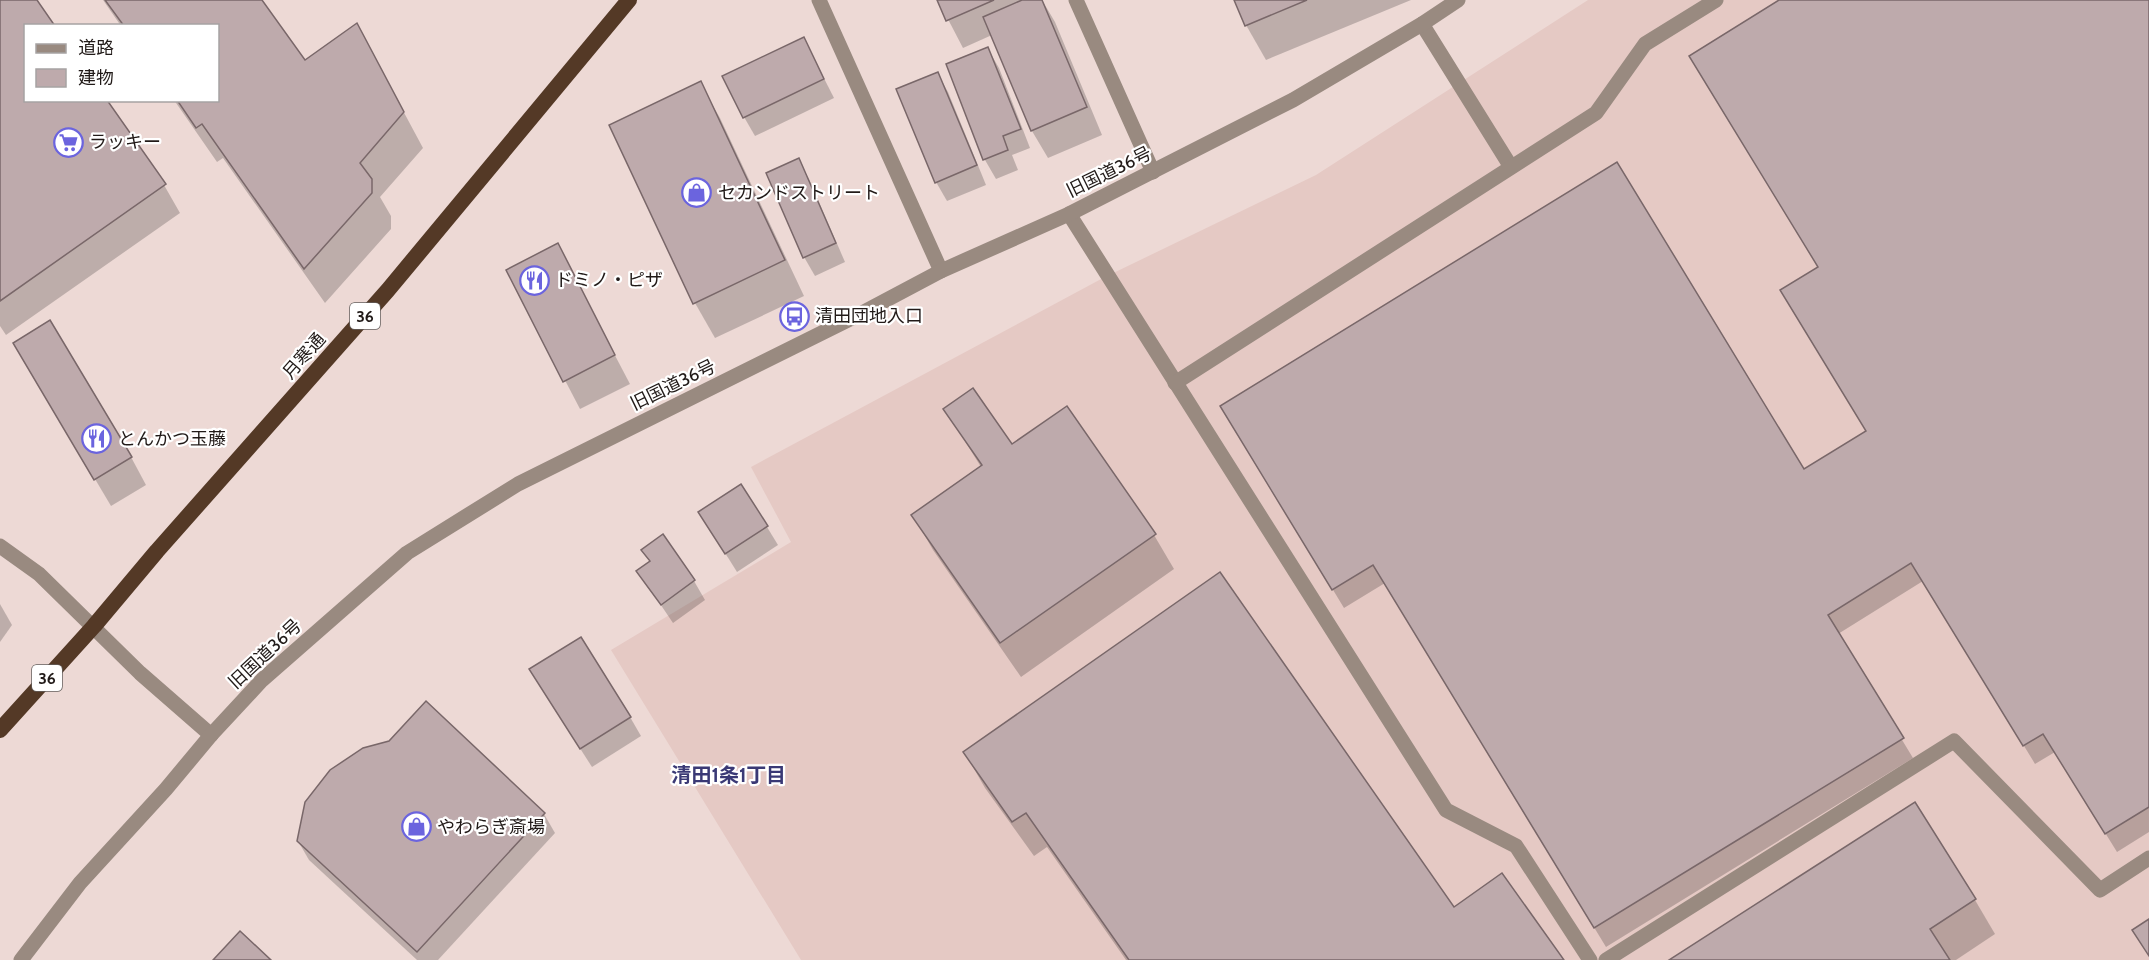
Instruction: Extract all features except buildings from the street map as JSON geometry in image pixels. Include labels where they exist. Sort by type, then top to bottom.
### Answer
[{"type":"highway","name":"月寒通","points":[[0,730],[388,290],[629,0]]},
{"type":"street","points":[[819,0],[941,271]]},
{"type":"street","points":[[1076,0],[1154,172]]},
{"type":"street","name":"旧国道36号","points":[[21,960],[80,883],[262,680],[407,553],[518,484],[860,314],[941,271],[1069,214],[1293,100],[1422,24],[1458,0]]},
{"type":"street","points":[[1175,383],[1596,113],[1646,44],[1716,0]]},
{"type":"street","points":[[1422,24],[1511,167]]},
{"type":"street","points":[[1069,214],[1446,810],[1516,846],[1590,960]]},
{"type":"street","points":[[0,546],[39,574],[140,674],[211,735]]},
{"type":"street","points":[[1606,960],[1954,741],[2100,890],[2149,858]]},
{"type":"shaded area","points":[[1588,0],[2149,0],[2149,960],[801,960],[611,650],[791,542],[751,467],[1103,278],[1316,175]]},
{"type":"place","name":"ラッキー","points":[[68,142]]},
{"type":"place","name":"セカンドストリート","points":[[697,193]]},
{"type":"place","name":"ドミノ・ピザ","points":[[534,280]]},
{"type":"place","name":"清田団地入口","points":[[794,316]]},
{"type":"place","name":"とんかつ玉藤","points":[[97,439]]},
{"type":"place","name":"やわらぎ斎場","points":[[416,827]]},
{"type":"district","name":"清田1条1丁目","points":[[729,775]]}]
